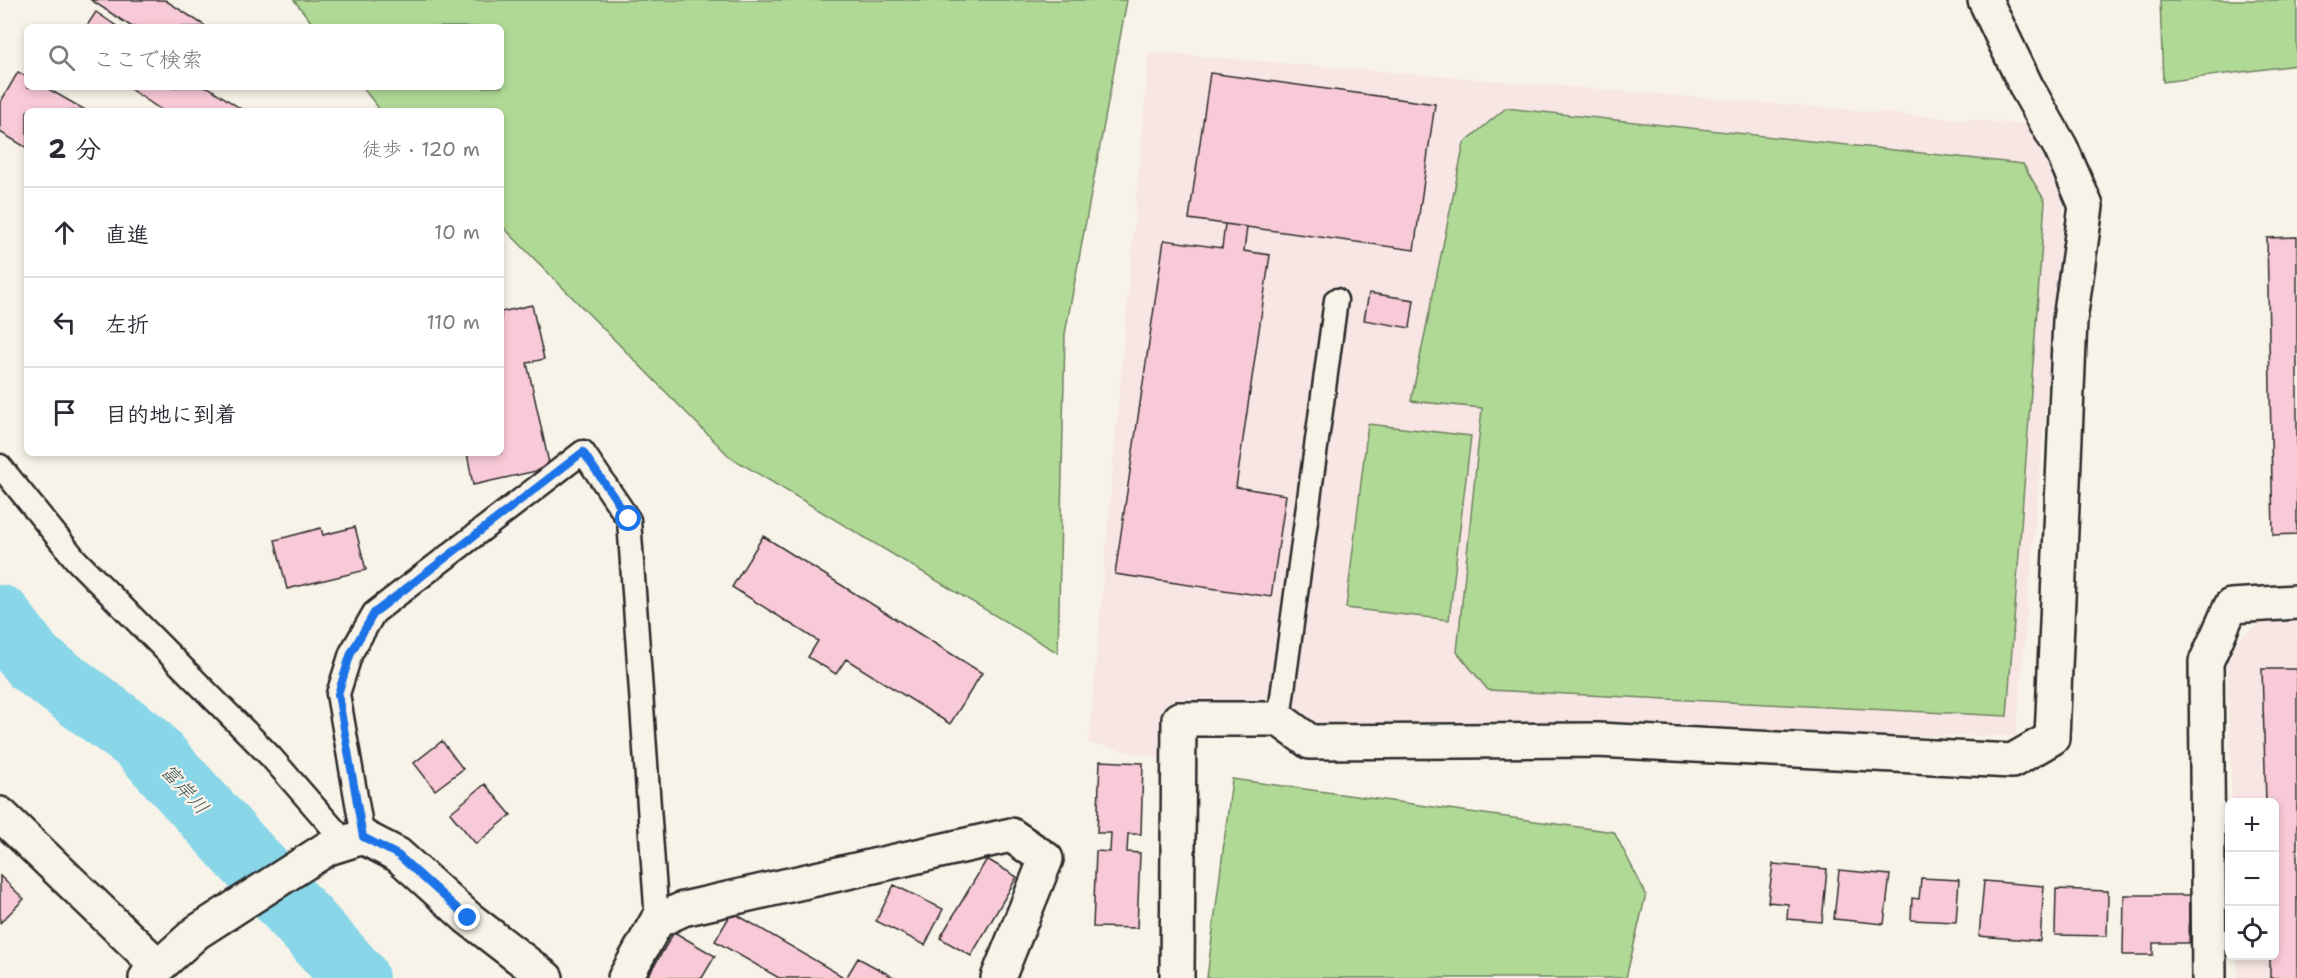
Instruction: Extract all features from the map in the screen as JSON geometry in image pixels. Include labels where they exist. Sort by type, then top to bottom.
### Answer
[{"type":"street","points":[[1177,978],[1179,719],[1279,719],[1310,742],[1597,740],[2012,760],[2052,738],[2070,320],[2086,206],[2061,148],[2027,88],[1984,0]]},
{"type":"street","points":[[2209,978],[2206,663],[2230,606],[2297,602]]},
{"type":"street","points":[[0,814],[152,972],[197,932],[345,842],[398,855],[468,918],[546,978]]},
{"type":"street","points":[[625,978],[657,921],[682,909],[1011,835],[1046,859],[998,978]]},
{"type":"lane","points":[[1279,719],[1336,300]]},
{"type":"lane","points":[[345,842],[338,694],[351,653],[374,613],[583,452],[629,519],[657,921]]},
{"type":"lane","points":[[0,466],[76,560],[271,757],[345,842]]},
{"type":"shaded area","points":[[1149,52],[2032,125],[2064,204],[2016,736],[1313,733],[1170,707],[1167,760],[1089,743]]},
{"type":"shaded area","points":[[2263,621],[2297,621],[2297,978],[2238,978],[2237,960],[2279,960],[2279,798],[2232,798],[2227,661],[2239,639]]},
{"type":"green space","points":[[294,0],[1127,0],[1065,334],[1058,653],[730,457],[504,228],[504,108],[379,108],[364,90],[504,90],[504,24],[313,24]]},
{"type":"green space","points":[[2160,0],[2297,0],[2297,65],[2163,82]]},
{"type":"green space","points":[[1506,108],[2023,164],[2045,201],[2007,716],[1488,690],[1457,652],[1482,408],[1411,401],[1464,143]]},
{"type":"green space","points":[[1368,424],[1471,436],[1449,620],[1346,608]]},
{"type":"green space","points":[[1232,779],[1614,832],[1646,894],[1626,978],[1207,978]]},
{"type":"building","points":[[91,0],[165,0],[202,24],[127,24]]},
{"type":"building","points":[[96,12],[114,24],[88,24]]},
{"type":"building","points":[[18,72],[24,75],[24,90],[50,90],[82,108],[24,108],[24,146],[0,132],[0,103]]},
{"type":"building","points":[[1210,73],[1435,104],[1414,250],[1189,219]]},
{"type":"building","points":[[132,90],[212,90],[240,108],[158,108]]},
{"type":"building","points":[[1225,224],[1247,227],[1244,251],[1270,255],[1236,487],[1286,495],[1271,597],[1115,574],[1164,240],[1222,248]]},
{"type":"building","points":[[2297,237],[2297,534],[2273,535],[2267,238]]},
{"type":"building","points":[[1369,293],[1414,300],[1410,328],[1364,320]]},
{"type":"building","points":[[532,305],[544,359],[527,363],[550,468],[473,485],[468,456],[504,456],[504,311]]},
{"type":"building","points":[[355,527],[366,570],[287,589],[275,540],[321,528],[323,535]]},
{"type":"building","points":[[763,536],[982,673],[950,724],[846,659],[836,674],[808,657],[818,641],[732,587]]},
{"type":"building","points":[[2262,669],[2297,669],[2297,978],[2270,978],[2270,960],[2279,960],[2279,798],[2266,798]]},
{"type":"building","points":[[442,741],[463,769],[435,790],[414,763]]},
{"type":"building","points":[[1100,761],[1143,763],[1141,834],[1128,834],[1127,852],[1140,853],[1137,928],[1093,927],[1096,851],[1110,852],[1111,833],[1097,833]]},
{"type":"building","points":[[485,784],[511,815],[476,844],[450,813]]},
{"type":"building","points":[[987,859],[1017,877],[971,956],[940,938]]},
{"type":"building","points":[[1773,864],[1827,869],[1822,922],[1787,919],[1788,904],[1768,902]]},
{"type":"building","points":[[1839,870],[1890,875],[1884,924],[1834,919]]},
{"type":"building","points":[[0,876],[24,899],[0,923]]},
{"type":"building","points":[[1921,878],[1959,880],[1956,922],[1911,920],[1912,898],[1919,899]]},
{"type":"building","points":[[1984,881],[2044,886],[2040,941],[1979,936]]},
{"type":"building","points":[[894,885],[943,909],[925,945],[876,921]]},
{"type":"building","points":[[2056,889],[2108,891],[2107,936],[2055,935]]},
{"type":"building","points":[[2124,895],[2190,895],[2189,943],[2153,943],[2153,955],[2123,955]]},
{"type":"building","points":[[732,912],[842,976],[841,978],[779,978],[715,941]]},
{"type":"building","points":[[674,932],[715,956],[702,978],[647,978]]},
{"type":"building","points":[[858,958],[895,978],[846,978]]},
{"type":"waterway","name":"富岸川","points":[[0,618],[33,662],[142,742],[356,978]]},
{"type":"route","points":[[468,918],[398,855],[363,837],[338,694],[351,653],[374,613],[583,452],[629,519]]}]
